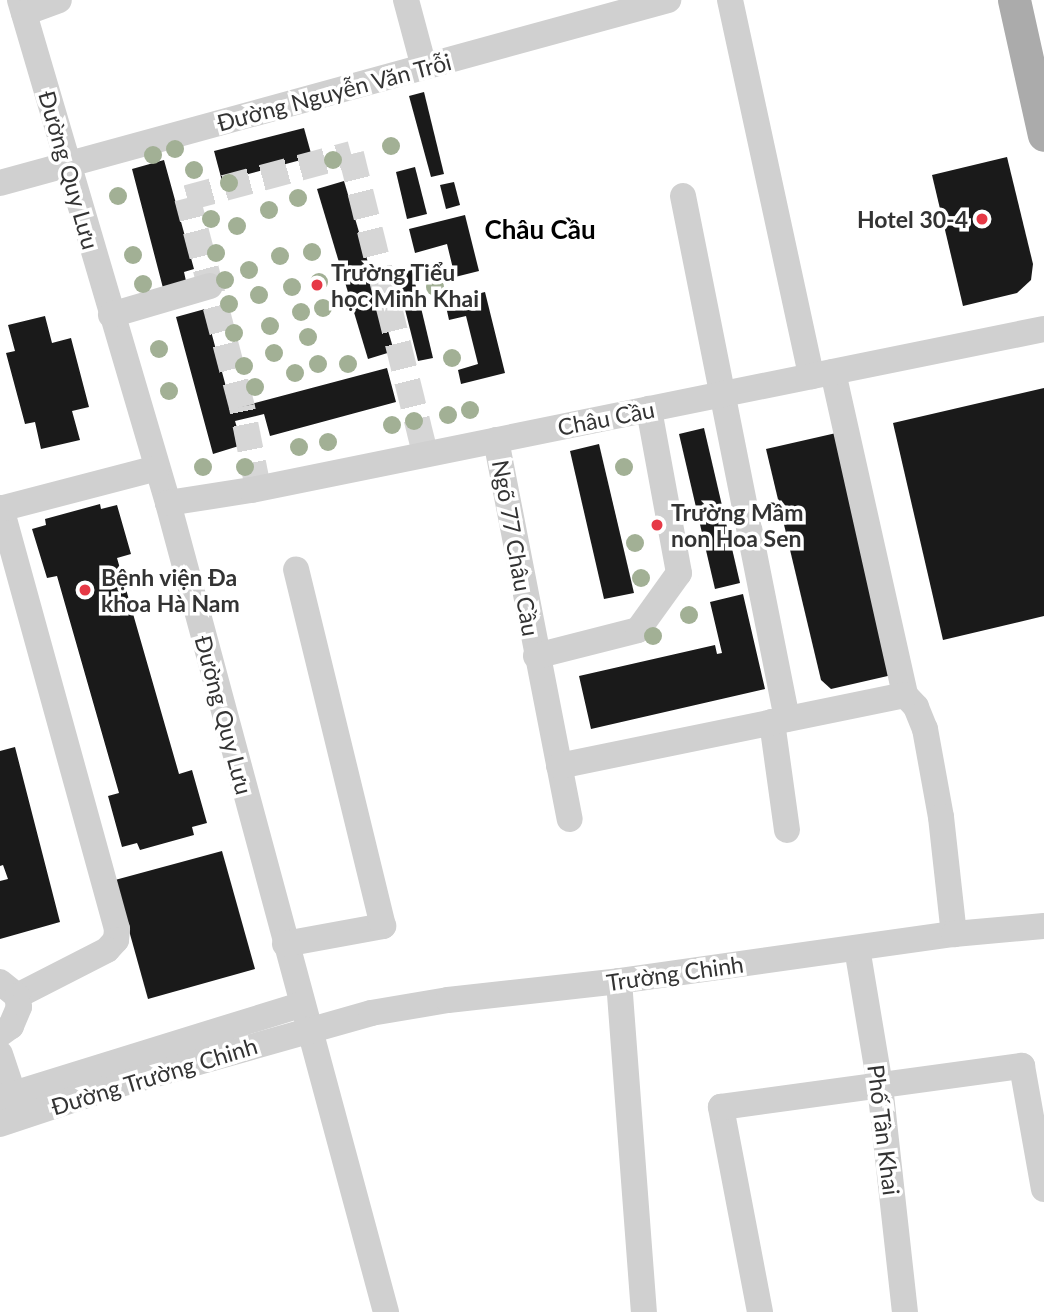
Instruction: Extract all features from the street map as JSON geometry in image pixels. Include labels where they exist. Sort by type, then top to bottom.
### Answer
[{"type":"main road","points":[[1014,0],[1035,49],[1044,135]]},
{"type":"street","points":[[22,6],[59,0]]},
{"type":"street","points":[[406,0],[424,67]]},
{"type":"street","points":[[730,0],[822,374],[905,695],[916,706],[925,729],[942,817],[954,934]]},
{"type":"street","name":"Đường Nguyễn Văn Trỗi","points":[[0,183],[654,2]]},
{"type":"street","name":"Đường Quy Lưu","points":[[22,6],[168,503],[386,1312]]},
{"type":"street","points":[[683,196],[779,720],[787,830]]},
{"type":"street","points":[[111,315],[210,286]]},
{"type":"street","name":"Châu Cầu","points":[[168,503],[496,440],[1044,329]]},
{"type":"street","points":[[536,656],[638,630],[679,573],[649,409]]},
{"type":"street","name":"Ngõ 77 Châu Cầu","points":[[496,440],[536,656],[570,818]]},
{"type":"street","points":[[0,1034],[11,1026],[16,1017],[8,989],[107,950],[116,940],[117,929],[0,508],[157,468]]},
{"type":"street","points":[[285,944],[383,926],[296,569]]},
{"type":"street","points":[[559,766],[905,695]]},
{"type":"street","name":"Trường Chinh","points":[[309,1031],[371,1013],[448,1000],[619,981],[954,934],[1044,926]]},
{"type":"street","name":"Phố Tân Khai","points":[[857,948],[880,1086],[905,1312]]},
{"type":"street","points":[[619,981],[643,1312]]},
{"type":"street","name":"Đường Trường Chinh","points":[[0,1124],[63,1091],[191,1052],[302,1006]]},
{"type":"street","name":"Đường Trường Chinh","points":[[191,1052],[309,1031]]},
{"type":"street","points":[[0,1054],[7,1096]]},
{"type":"street","points":[[760,1312],[721,1107],[1022,1066],[1044,1189]]},
{"type":"street","name":"Đường Trường Chinh","points":[[7,1096],[63,1091]]},
{"type":"building","points":[[424,92],[444,174],[431,177],[409,96]]},
{"type":"building","points":[[304,128],[312,157],[222,181],[214,151]]},
{"type":"building","name":"Hotel 30-4","points":[[1007,157],[1033,264],[1031,280],[1017,293],[963,306],[932,175]]},
{"type":"building","points":[[164,160],[194,269],[184,272],[186,281],[163,288],[132,169]]},
{"type":"building","points":[[415,167],[427,214],[407,219],[396,172]]},
{"type":"building","points":[[344,181],[394,351],[368,359],[317,189]]},
{"type":"building","points":[[454,182],[460,205],[446,209],[440,185]]},
{"type":"building","points":[[465,215],[479,271],[455,277],[447,244],[415,253],[409,229]]},
{"type":"building","points":[[412,270],[433,358],[418,361],[396,274]]},
{"type":"building","points":[[485,292],[505,373],[461,384],[458,370],[478,364],[466,316],[449,320],[445,302]]},
{"type":"building","points":[[205,309],[232,409],[387,368],[396,402],[270,436],[264,414],[235,421],[242,445],[213,454],[176,317]]},
{"type":"building","points":[[45,316],[52,343],[71,338],[89,407],[72,411],[80,440],[41,449],[35,422],[25,424],[6,353],[15,351],[8,325]]},
{"type":"building","points":[[1044,388],[1044,616],[943,640],[893,423]]},
{"type":"building","points":[[704,428],[740,583],[715,589],[679,434]]},
{"type":"building","points":[[845,431],[892,675],[831,689],[821,680],[766,449]]},
{"type":"building","points":[[599,444],[634,593],[604,599],[570,451]]},
{"type":"building","points":[[100,504],[101,509],[117,505],[131,554],[117,558],[179,774],[192,770],[207,823],[192,827],[194,835],[140,850],[137,843],[122,847],[108,796],[119,793],[57,576],[47,578],[32,529],[46,525],[45,519]]},
{"type":"building","points":[[743,594],[765,689],[591,729],[579,676],[715,645],[717,654],[722,653],[710,602]]},
{"type":"building","points":[[15,747],[60,922],[0,939],[0,881],[8,879],[3,865],[0,866],[0,751]]},
{"type":"building","points":[[222,851],[255,969],[148,999],[115,880]]},
{"type":"tunnel","points":[[258,488],[242,407],[187,198],[351,154],[425,454]]},
{"type":"place","name":"Hotel 30-4","points":[[982,219]]},
{"type":"place","name":"Trường Tiểu học Minh Khai","points":[[317,285]]},
{"type":"place","name":"Trường Mầm non Hoa Sen","points":[[657,525]]},
{"type":"place","name":"Bệnh viện Đa khoa Hà Nam","points":[[85,590]]},
{"type":"district","name":"Châu Cầu","points":[[540,230]]}]
